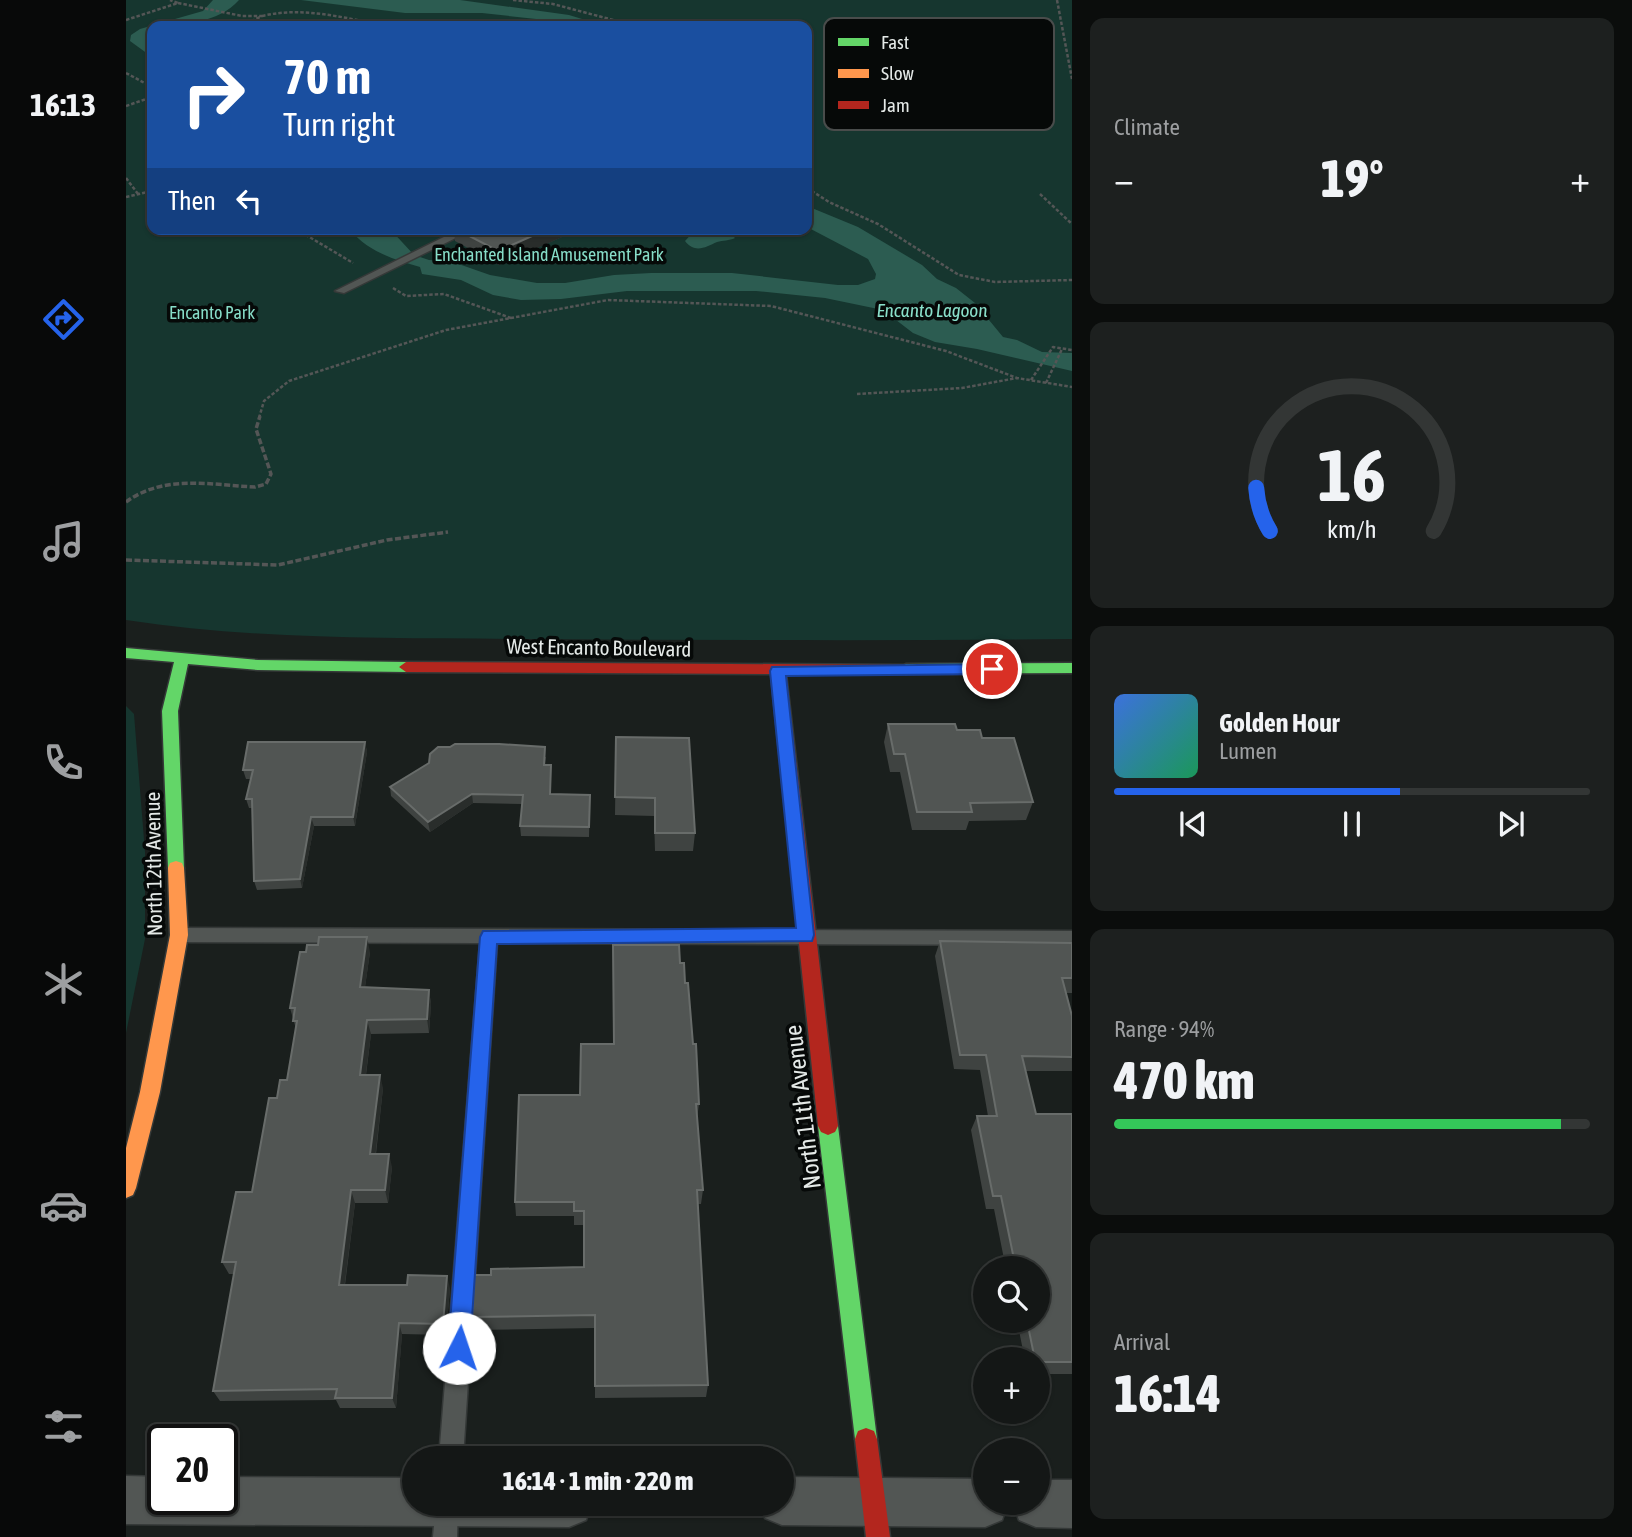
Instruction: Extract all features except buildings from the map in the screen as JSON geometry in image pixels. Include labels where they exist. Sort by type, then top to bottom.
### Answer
[{"type":"street","name":"West Encanto Boulevard","points":[[126,653],[181,660],[331,666],[778,671],[1072,668]]},
{"type":"street","name":"North 12th Avenue","points":[[126,1188],[150,1092],[179,935],[170,711],[181,660]]},
{"type":"street","name":"North 11th Avenue","points":[[778,671],[806,935],[875,1519]]},
{"type":"street","points":[[126,1500],[402,1513]]},
{"type":"street","points":[[794,1503],[875,1519],[973,1505]]},
{"type":"street","points":[[1050,1503],[1072,1504]]},
{"type":"lane","points":[[340,291],[456,235]]},
{"type":"lane","points":[[179,935],[806,935],[1072,938]]},
{"type":"lane","points":[[452,1446],[489,937]]},
{"type":"path","points":[[170,0],[242,16],[309,11],[352,21]]},
{"type":"path","points":[[513,0],[554,4],[617,21]]},
{"type":"path","points":[[1057,0],[1072,79]]},
{"type":"path","points":[[126,20],[178,3]]},
{"type":"path","points":[[242,16],[248,21]]},
{"type":"path","points":[[252,21],[262,16]]},
{"type":"path","points":[[126,73],[147,84]]},
{"type":"path","points":[[126,106],[147,99]]},
{"type":"path","points":[[126,178],[138,194]]},
{"type":"path","points":[[812,191],[829,202],[878,224],[959,275],[995,282],[1072,280]]},
{"type":"path","points":[[126,197],[147,192]]},
{"type":"path","points":[[1040,194],[1072,224]]},
{"type":"path","points":[[406,296],[444,294],[512,318]]},
{"type":"path","points":[[126,502],[146,489],[166,485],[262,486],[271,474],[256,429],[264,401],[289,381],[446,330],[608,300],[771,306],[946,351],[1017,377],[1072,387]]},
{"type":"path","points":[[1031,380],[1053,347],[1072,350]]},
{"type":"path","points":[[1046,383],[1062,349]]},
{"type":"path","points":[[857,394],[962,388],[1017,377]]},
{"type":"path","points":[[126,560],[278,565],[387,540],[448,532]]},
{"type":"green space","points":[[126,0],[1072,0],[1072,639],[373,638],[274,635],[126,620]]},
{"type":"green space","points":[[126,706],[134,714],[145,852],[145,939],[126,1033]]},
{"type":"water","points":[[213,0],[239,0],[221,14],[201,21],[168,21],[203,11]]},
{"type":"water","points":[[301,0],[460,0],[569,15],[589,21],[546,21],[482,13],[405,13]]},
{"type":"water","points":[[147,27],[147,53],[130,41],[131,35]]},
{"type":"water","name":"Encanto Lagoon","points":[[812,208],[858,227],[922,265],[937,279],[956,288],[975,303],[1003,337],[1017,340],[1042,352],[1072,353],[1072,371],[935,342],[913,333],[883,310],[825,298],[756,291],[627,291],[561,299],[521,300],[493,295],[461,280],[422,274],[420,267],[391,258],[373,249],[355,235],[396,235],[414,255],[429,260],[450,261],[490,275],[537,283],[565,283],[614,275],[651,273],[732,273],[858,285],[875,279],[876,274],[868,259],[812,230]]},
{"type":"water","points":[[690,235],[732,235],[735,238],[697,248],[685,241]]},
{"type":"traffic: fast","points":[[126,653],[258,665],[406,667]]},
{"type":"traffic: fast","points":[[176,868],[170,711],[182,660]]},
{"type":"traffic: fast","points":[[906,669],[1072,668]]},
{"type":"traffic: fast","points":[[828,1126],[866,1439]]},
{"type":"traffic: slow","points":[[126,1188],[150,1092],[179,935],[176,868]]},
{"type":"traffic: jam","points":[[406,667],[906,669]]},
{"type":"traffic: jam","points":[[778,671],[828,1126]]},
{"type":"traffic: jam","points":[[866,1439],[878,1537]]},
{"type":"route","points":[[459,1348],[489,937],[806,935],[778,671],[992,669]]},
{"type":"park label","name":"Enchanted Island Amusement Park","points":[[549,255]]},
{"type":"park label","name":"Encanto Park","points":[[212,313]]}]
